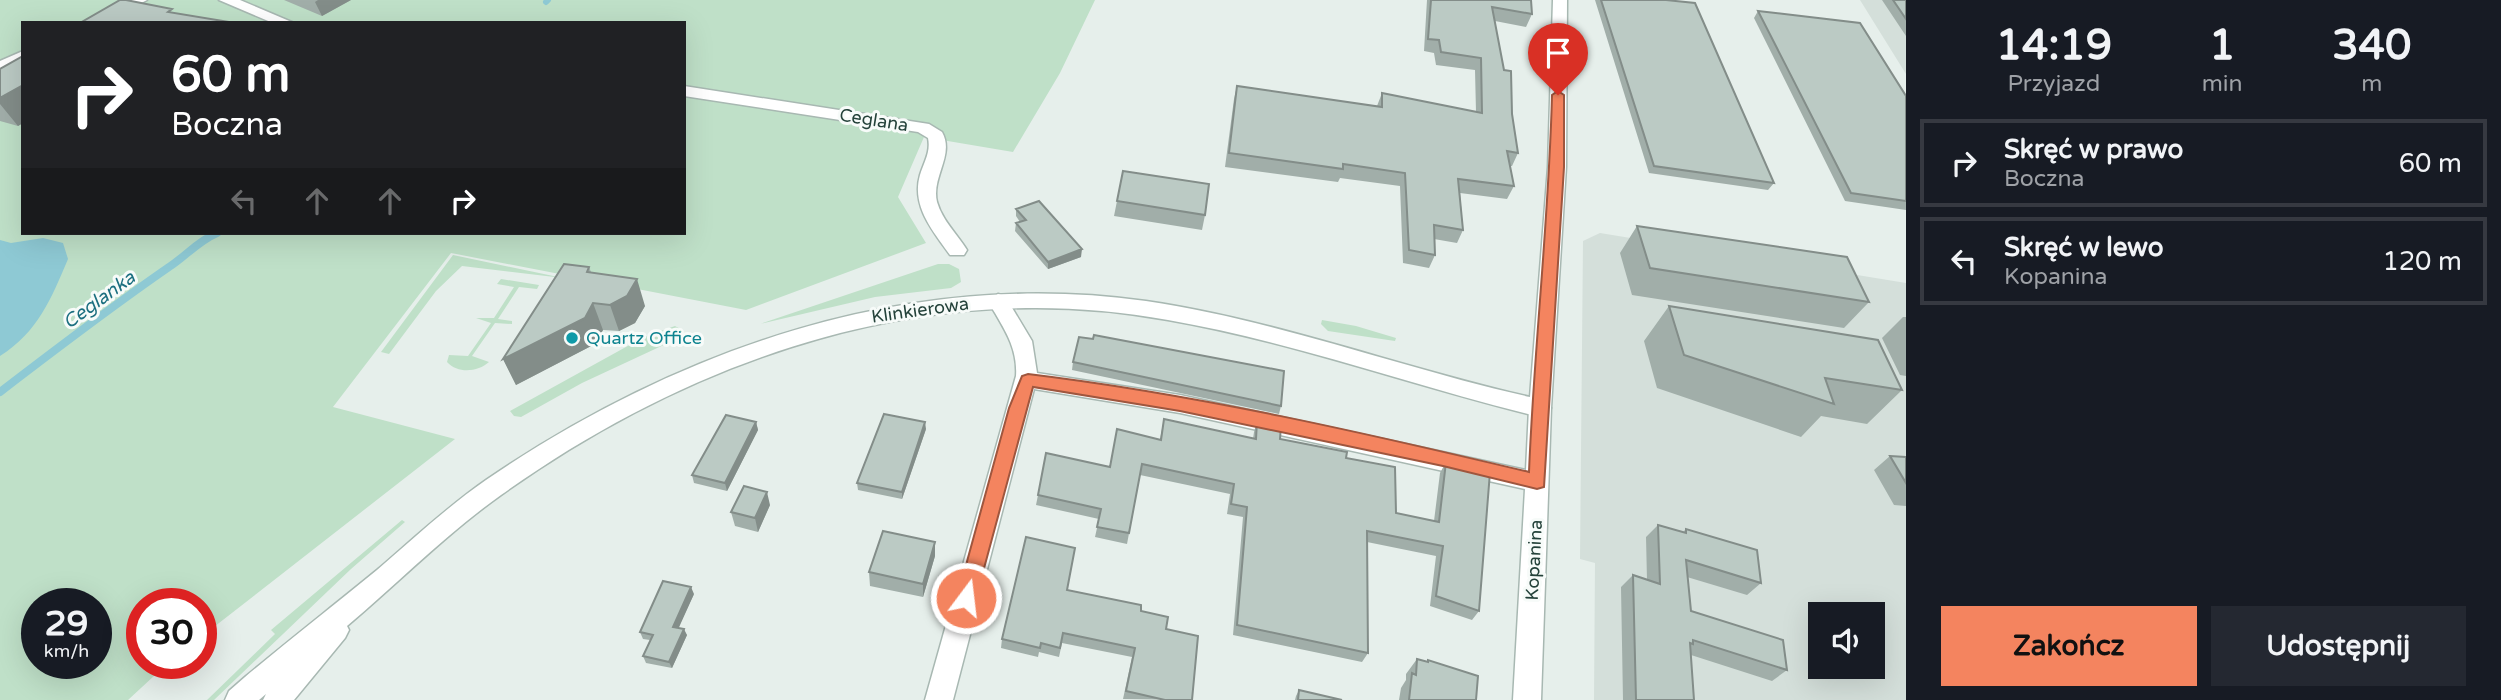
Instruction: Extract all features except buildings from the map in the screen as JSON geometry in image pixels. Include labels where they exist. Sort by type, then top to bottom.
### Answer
[{"type":"street","points":[[94,21],[140,0]]},
{"type":"street","points":[[226,0],[282,21]]},
{"type":"street","name":"Kopanina","points":[[1527,700],[1540,408],[1557,167],[1560,0]]},
{"type":"street","points":[[0,67],[21,56]]},
{"type":"street","name":"Ceglana","points":[[686,91],[923,128],[936,136],[939,149],[928,172],[924,194],[934,218],[957,250]]},
{"type":"street","points":[[939,700],[1014,420],[1028,380],[1029,365],[1025,347],[998,301]]},
{"type":"street","name":"Klinkierowa","points":[[239,700],[367,594],[429,538],[491,490],[566,439],[650,391],[748,349],[838,323],[910,309],[998,301],[1091,302],[1240,326],[1347,358],[1540,408]]},
{"type":"street","points":[[1028,380],[1093,388],[1180,404],[1443,458],[1537,482]]},
{"type":"street","name":"Klinkierowa","points":[[277,700],[367,594]]},
{"type":"shaded area","points":[[1860,0],[1906,0],[1906,74]]},
{"type":"shaded area","points":[[1600,233],[1906,283],[1906,700],[1594,700],[1595,563],[1580,559],[1583,241]]},
{"type":"green space","points":[[0,0],[1095,0],[1060,73],[1013,152],[924,137],[898,197],[926,243],[746,310],[451,253],[333,407],[455,439],[217,625],[217,588],[126,588],[126,679],[151,679],[128,700],[0,700]]},
{"type":"green space","points":[[453,255],[563,278],[462,266],[436,291],[389,354],[381,352]]},
{"type":"green space","points":[[938,264],[949,264],[959,269],[961,282],[951,288],[875,297],[760,324]]},
{"type":"green space","points":[[501,279],[539,285],[537,289],[519,287],[498,319],[512,321],[512,324],[495,323],[472,356],[489,362],[468,370],[452,366],[447,362],[449,355],[468,356],[491,323],[476,318],[494,318],[514,287],[497,284]]},
{"type":"green space","points":[[1322,320],[1356,326],[1396,338],[1395,341],[1328,331],[1321,324]]},
{"type":"green space","points":[[675,326],[682,330],[683,336],[582,383],[521,417],[514,416],[510,411],[644,337]]},
{"type":"green space","points":[[402,520],[405,522],[351,569],[214,700],[207,700],[275,634],[271,630]]},
{"type":"water","points":[[43,238],[63,243],[68,259],[42,314],[13,347],[0,356],[0,240],[11,243]]},
{"type":"waterway","name":"Ceglanka","points":[[0,392],[212,235]]},
{"type":"place","name":"Quartz Office","points":[[572,338]]},
{"type":"route","points":[[966,598],[1017,408],[1028,380],[1093,388],[1180,404],[1443,458],[1537,482],[1542,369],[1557,167],[1558,95]]}]
